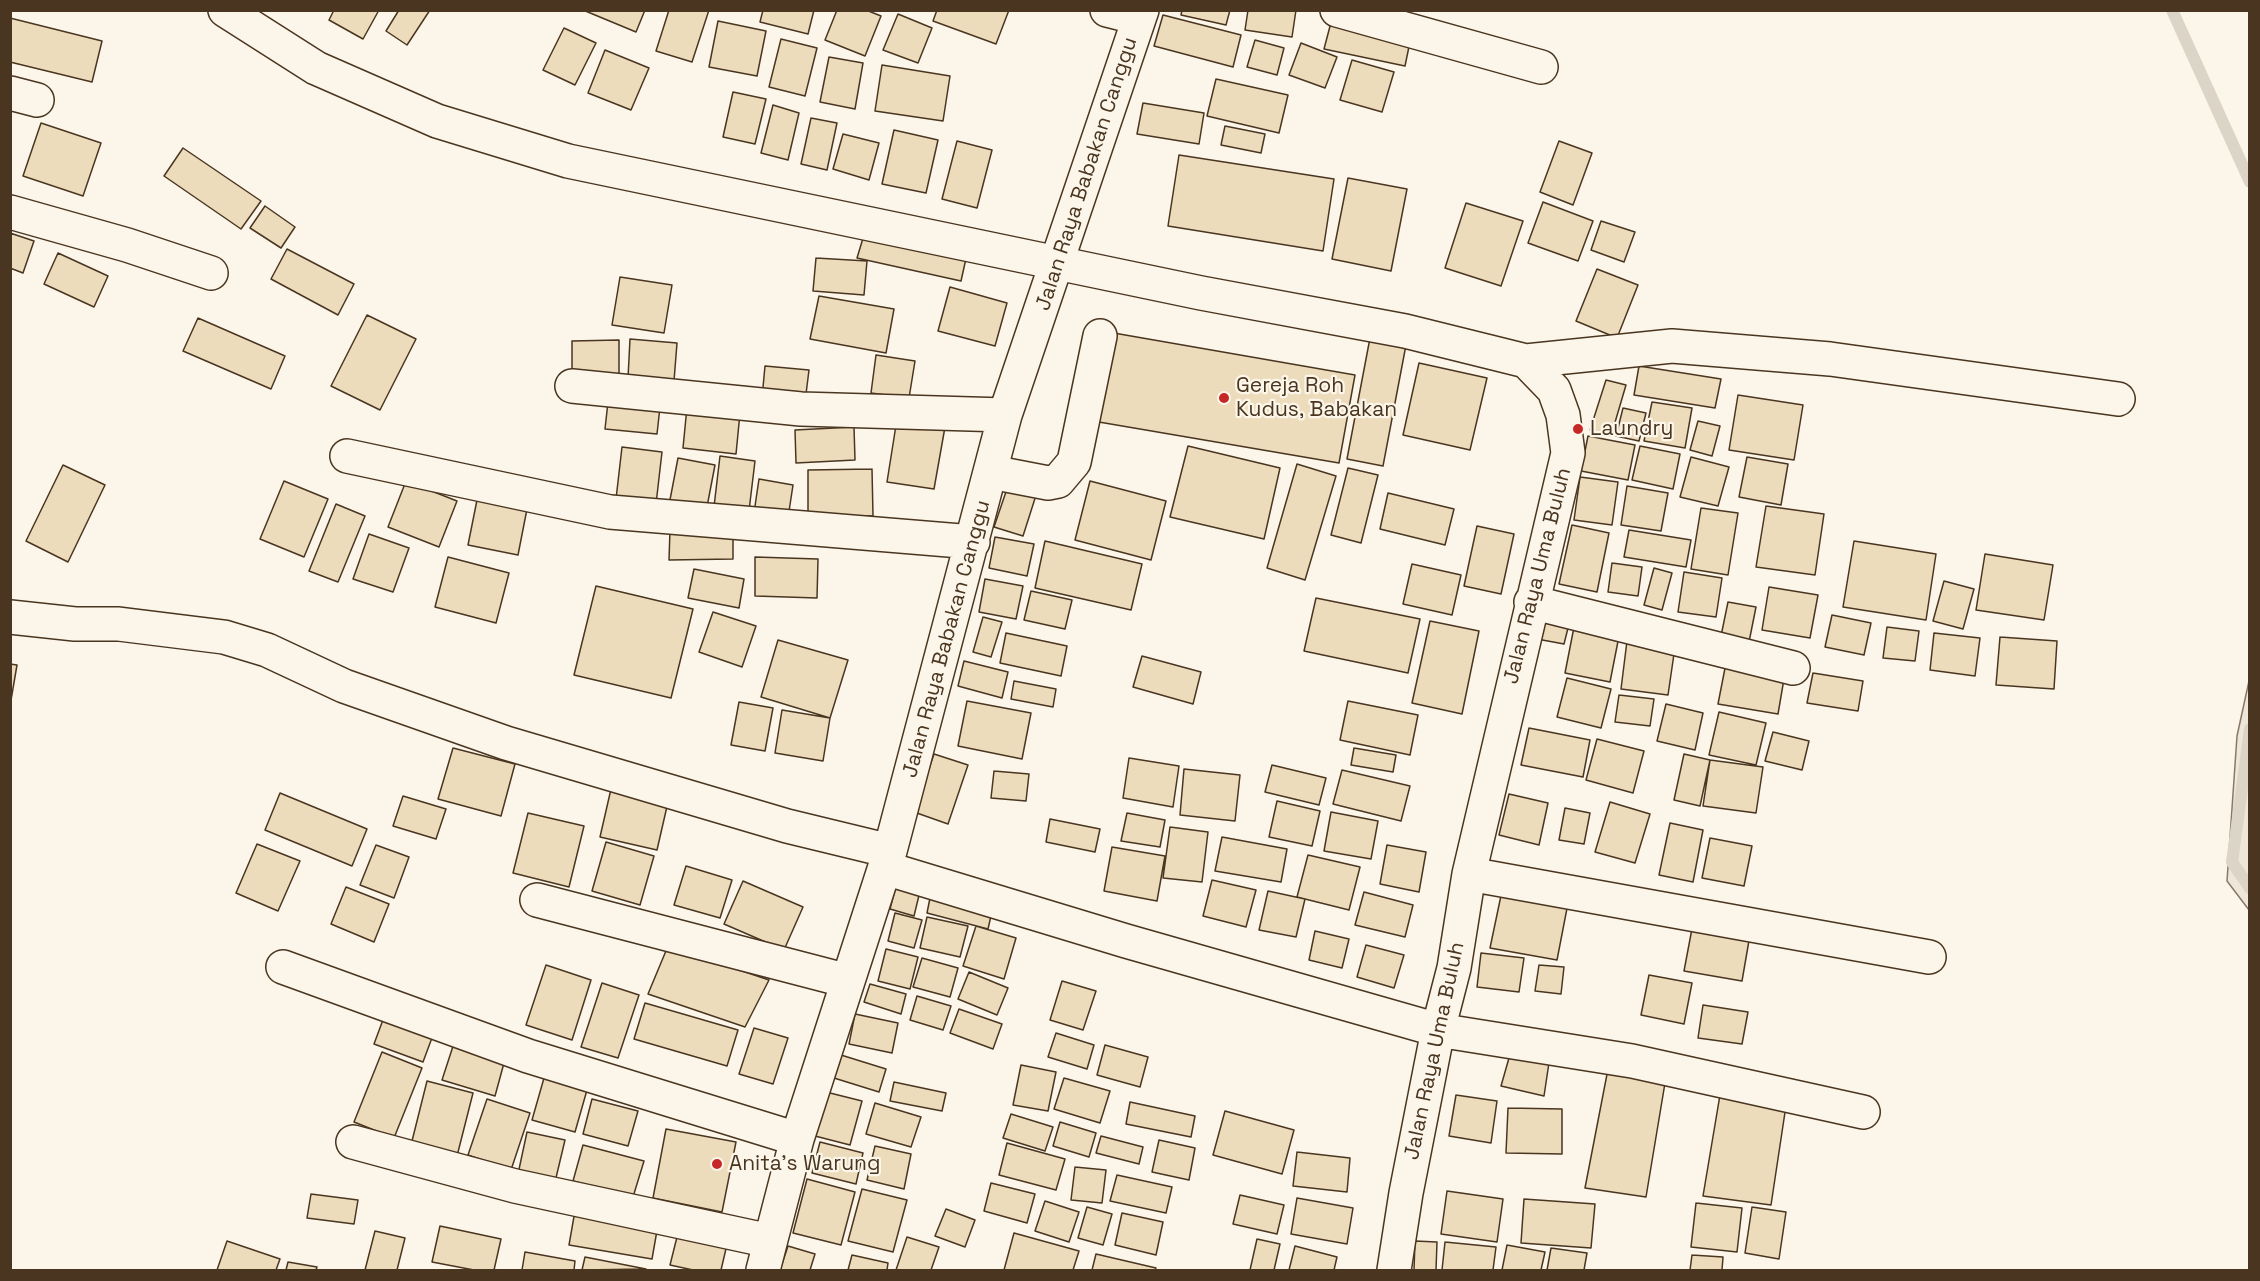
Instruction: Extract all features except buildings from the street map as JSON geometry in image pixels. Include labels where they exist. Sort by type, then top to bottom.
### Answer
[{"type":"street","points":[[225,10],[316,68],[437,121],[568,161],[1059,261],[1201,293],[1405,331],[1526,361],[1672,346],[1830,358],[2118,399]]},
{"type":"street","points":[[1107,10],[1141,14]]},
{"type":"street","points":[[1337,10],[1541,68]]},
{"type":"street","name":"Jalan Raya Babakan Canggu","points":[[766,1256],[797,1139],[887,859],[1005,415],[1141,14]]},
{"type":"street","points":[[10,212],[127,245],[211,273]]},
{"type":"street","points":[[991,472],[1048,483],[1058,481],[1074,462],[1100,336]]},
{"type":"street","name":"Jalan Raya Uma Buluh","points":[[1394,1270],[1406,1193],[1438,1030],[1454,968],[1469,874],[1531,602],[1568,453],[1563,415],[1554,390],[1526,361]]},
{"type":"street","points":[[572,386],[801,409],[1005,415]]},
{"type":"street","points":[[347,456],[610,512],[973,542]]},
{"type":"street","points":[[1531,602],[1793,668]]},
{"type":"street","points":[[10,617],[75,624],[119,624],[224,637],[267,650],[344,686],[506,744],[786,826],[1126,941],[1438,1030],[1632,1061],[1863,1112]]},
{"type":"street","points":[[1469,874],[1929,957]]},
{"type":"street","points":[[537,900],[848,981]]},
{"type":"street","points":[[283,967],[528,1056],[797,1139]]},
{"type":"street","points":[[353,1142],[766,1256]]},
{"type":"shaded area","points":[[2249,681],[2250,910],[2227,881],[2237,736]]},
{"type":"waterway","points":[[2172,10],[2250,182]]},
{"type":"waterway","points":[[2250,729],[2232,862],[2250,888]]},
{"type":"place","name":"Gereja Roh Kudus, Babakan","points":[[1224,398]]},
{"type":"place","name":"Laundry","points":[[1578,429]]},
{"type":"place","name":"Anita’s Warung","points":[[717,1164]]}]
